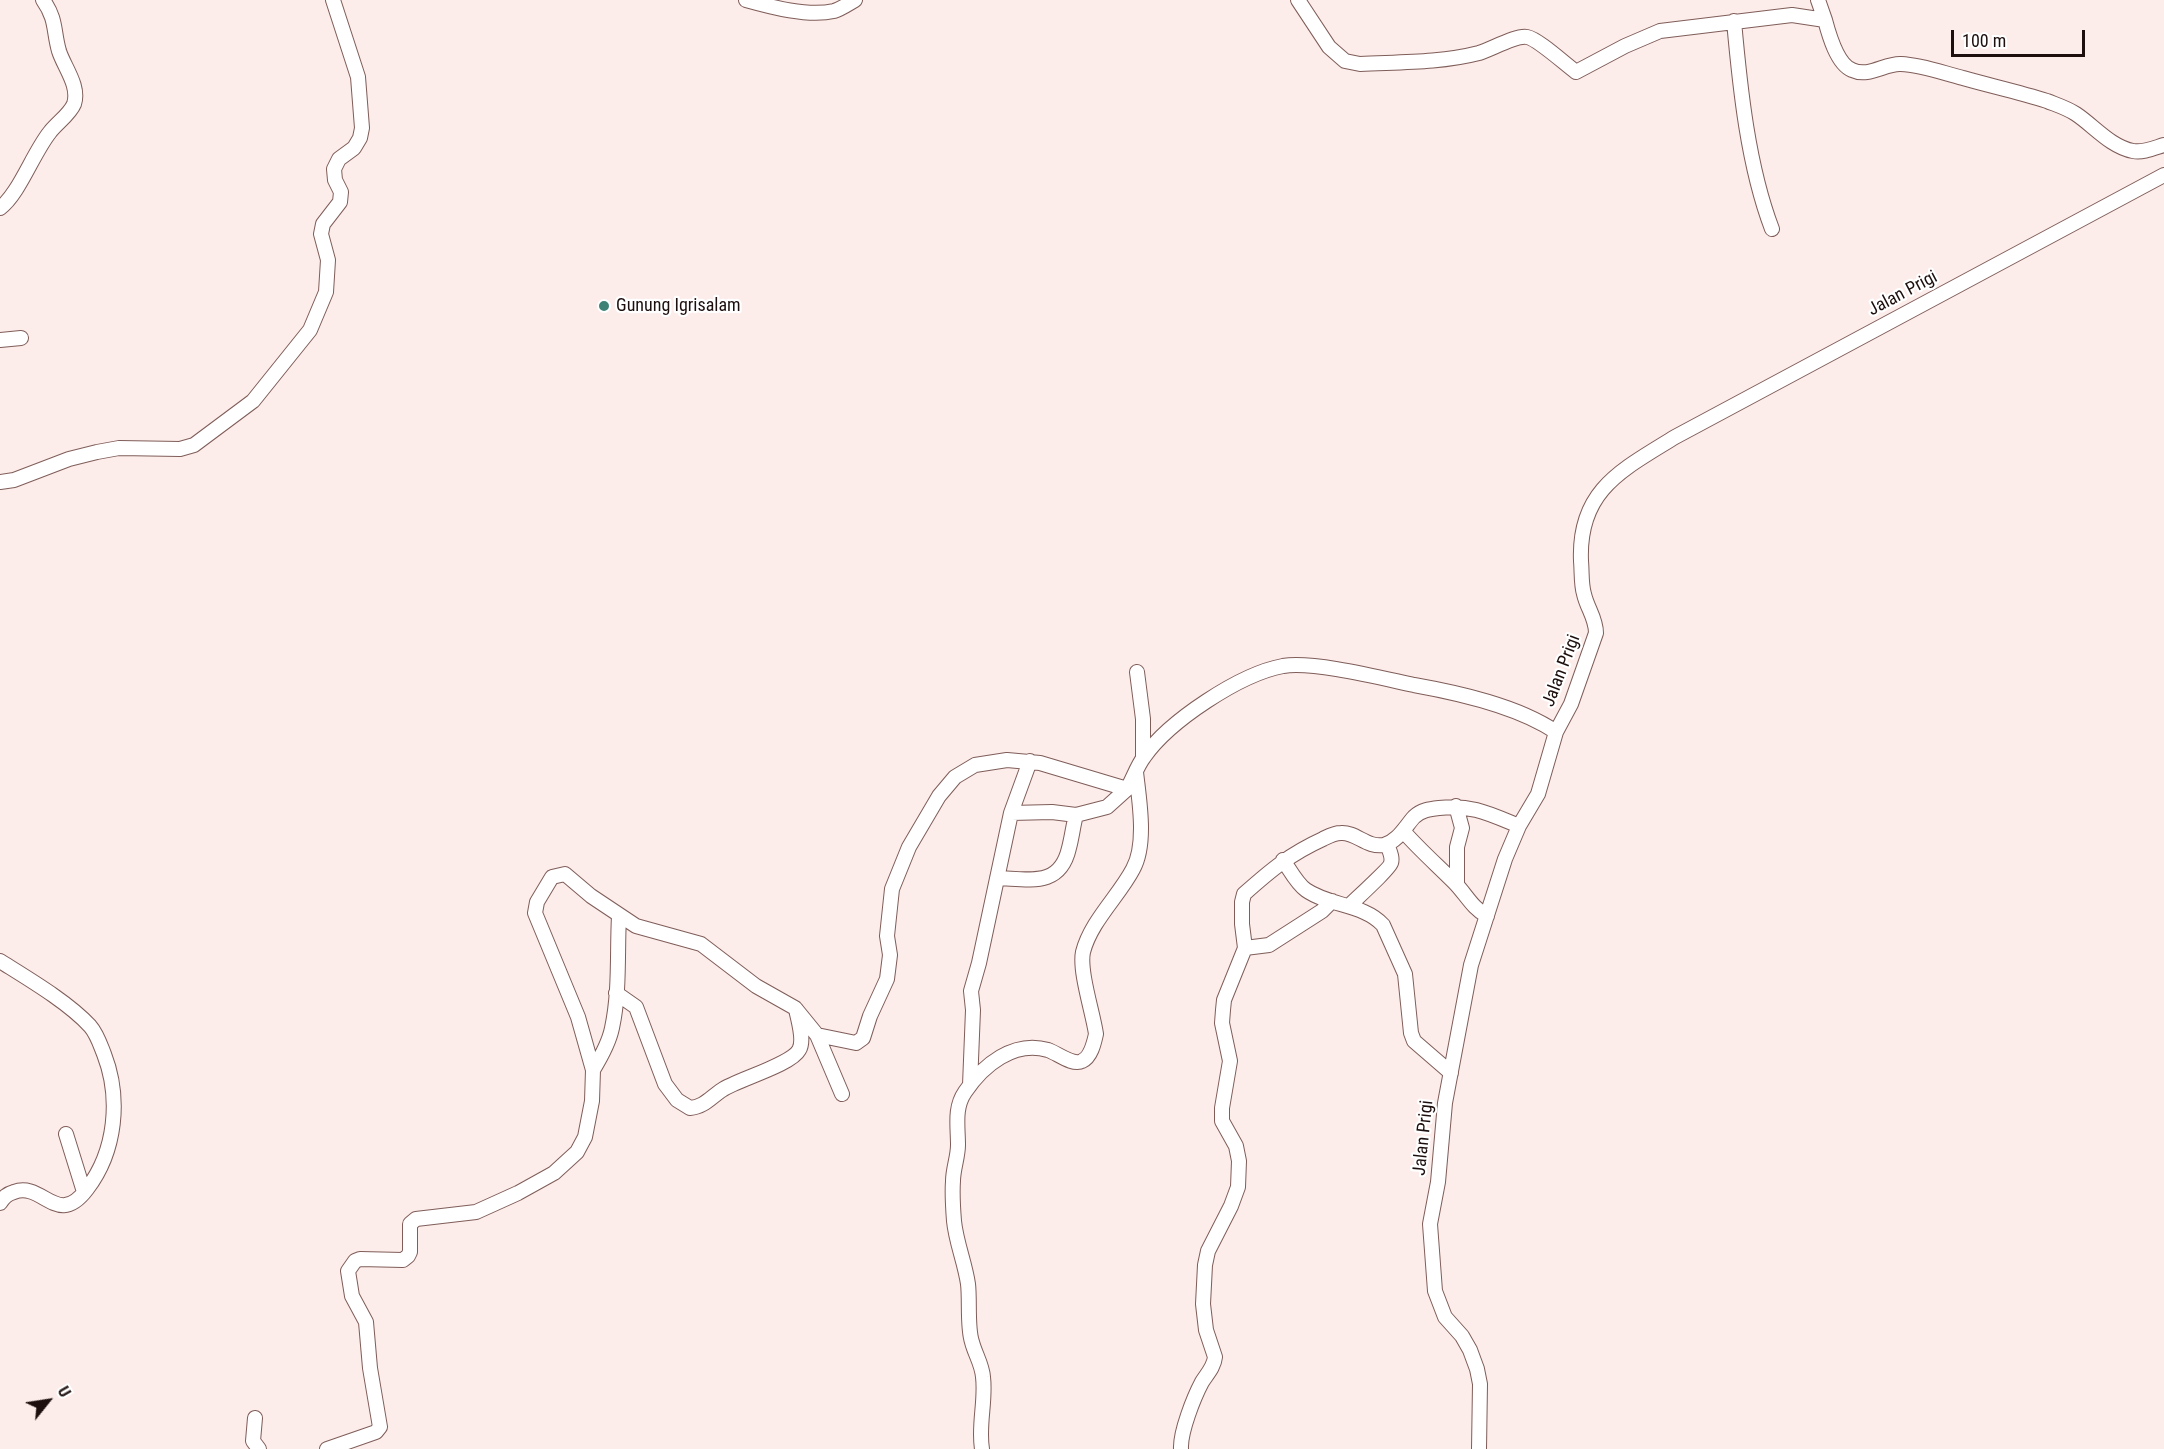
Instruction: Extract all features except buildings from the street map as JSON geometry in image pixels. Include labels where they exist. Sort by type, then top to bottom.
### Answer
[{"type":"street","points":[[0,208],[9,201],[29,164],[50,133],[74,104],[74,87],[60,54],[55,24],[43,0]]},
{"type":"street","points":[[0,482],[14,480],[69,459],[97,452],[119,448],[180,448],[194,445],[253,401],[310,330],[326,292],[328,260],[321,234],[323,224],[340,202],[341,192],[334,168],[339,159],[354,148],[360,138],[362,128],[358,77],[333,0]]},
{"type":"street","points":[[746,0],[783,10],[819,12],[835,11],[855,0]]},
{"type":"street","points":[[1298,0],[1329,47],[1346,60],[1360,63],[1448,59],[1481,52],[1526,37],[1536,41],[1576,72],[1660,31],[1792,15],[1825,20]]},
{"type":"street","points":[[1818,0],[1828,32],[1840,58],[1846,67],[1856,72],[1870,72],[1899,63],[1932,69],[2060,106],[2073,112],[2119,146],[2132,151],[2142,152],[2164,145]]},
{"type":"street","points":[[1734,21],[1738,75],[1757,179],[1764,207],[1773,229]]},
{"type":"street","name":"Jalan Prigi","points":[[1479,1449],[1480,1384],[1477,1368],[1462,1336],[1445,1317],[1439,1306],[1435,1292],[1430,1224],[1438,1182],[1445,1103],[1471,965],[1505,859],[1519,826],[1538,794],[1556,732],[1571,704],[1596,633],[1596,623],[1584,595],[1581,546],[1584,522],[1594,500],[1615,476],[1675,437],[2164,175]]},
{"type":"street","points":[[0,340],[21,338]]},
{"type":"street","points":[[1011,813],[1052,812],[1076,815],[1107,807],[1126,789],[1143,757],[1177,722],[1203,703],[1246,680],[1284,666],[1338,670],[1440,690],[1516,713],[1545,724],[1556,732]]},
{"type":"street","points":[[1137,672],[1143,719],[1143,757]]},
{"type":"street","points":[[817,1035],[856,1043],[863,1038],[872,1010],[887,979],[890,955],[887,936],[892,889],[909,847],[946,786],[954,777],[975,765],[1007,760],[1030,761],[1126,789]]},
{"type":"street","points":[[970,1085],[974,1010],[971,991],[1011,813],[1030,761]]},
{"type":"street","points":[[982,1449],[980,1437],[983,1376],[977,1352],[971,1342],[968,1282],[954,1223],[952,1181],[958,1146],[956,1123],[959,1103],[970,1085],[990,1063],[1011,1052],[1029,1048],[1047,1050],[1077,1062],[1088,1056],[1094,1045],[1096,1034],[1082,966],[1083,953],[1101,917],[1134,867],[1138,856],[1140,808],[1136,772]]},
{"type":"street","points":[[1181,1449],[1184,1431],[1201,1384],[1215,1362],[1206,1330],[1203,1304],[1208,1251],[1238,1187],[1239,1161],[1236,1146],[1222,1121],[1230,1061],[1222,1023],[1222,1010],[1245,948],[1242,924],[1244,894],[1283,860],[1336,833],[1344,832],[1374,846],[1387,844],[1404,832],[1412,819],[1424,810],[1456,806],[1475,808],[1519,826]]},
{"type":"street","points":[[1456,806],[1462,828],[1457,847],[1457,884]]},
{"type":"street","points":[[997,878],[1044,879],[1059,870],[1069,847],[1076,815]]},
{"type":"street","points":[[1404,832],[1423,854],[1457,884],[1472,905],[1487,916]]},
{"type":"street","points":[[1349,906],[1376,878],[1389,869],[1391,858],[1387,844]]},
{"type":"street","points":[[1283,860],[1304,889],[1349,906],[1383,925],[1405,974],[1411,1033],[1414,1041],[1451,1073]]},
{"type":"street","points":[[327,1449],[376,1432],[380,1427],[370,1368],[366,1322],[352,1296],[349,1267],[358,1260],[403,1260],[408,1256],[411,1248],[410,1224],[416,1219],[476,1212],[518,1193],[554,1173],[577,1152],[585,1137],[592,1101],[593,1070],[578,1017],[536,918],[537,902],[552,877],[561,873],[636,926],[701,944],[756,986],[795,1008],[817,1035],[842,1094]]},
{"type":"street","points":[[1245,948],[1269,945],[1322,911],[1332,901]]},
{"type":"street","points":[[593,1070],[605,1049],[612,1029],[619,916]]},
{"type":"street","points":[[0,962],[71,1009],[89,1025],[97,1035],[107,1062],[115,1100],[112,1127],[104,1156],[84,1192],[69,1204],[56,1205],[33,1191],[22,1189],[8,1194],[0,1203]]},
{"type":"street","points":[[616,993],[636,1006],[665,1084],[677,1100],[690,1108],[703,1104],[722,1090],[795,1055],[800,1048],[801,1041],[795,1008]]},
{"type":"street","points":[[66,1134],[84,1192]]},
{"type":"street","points":[[241,1449],[256,1445],[255,1419]]},
{"type":"place","name":"Gunung Igrisalam","points":[[604,306]]}]
